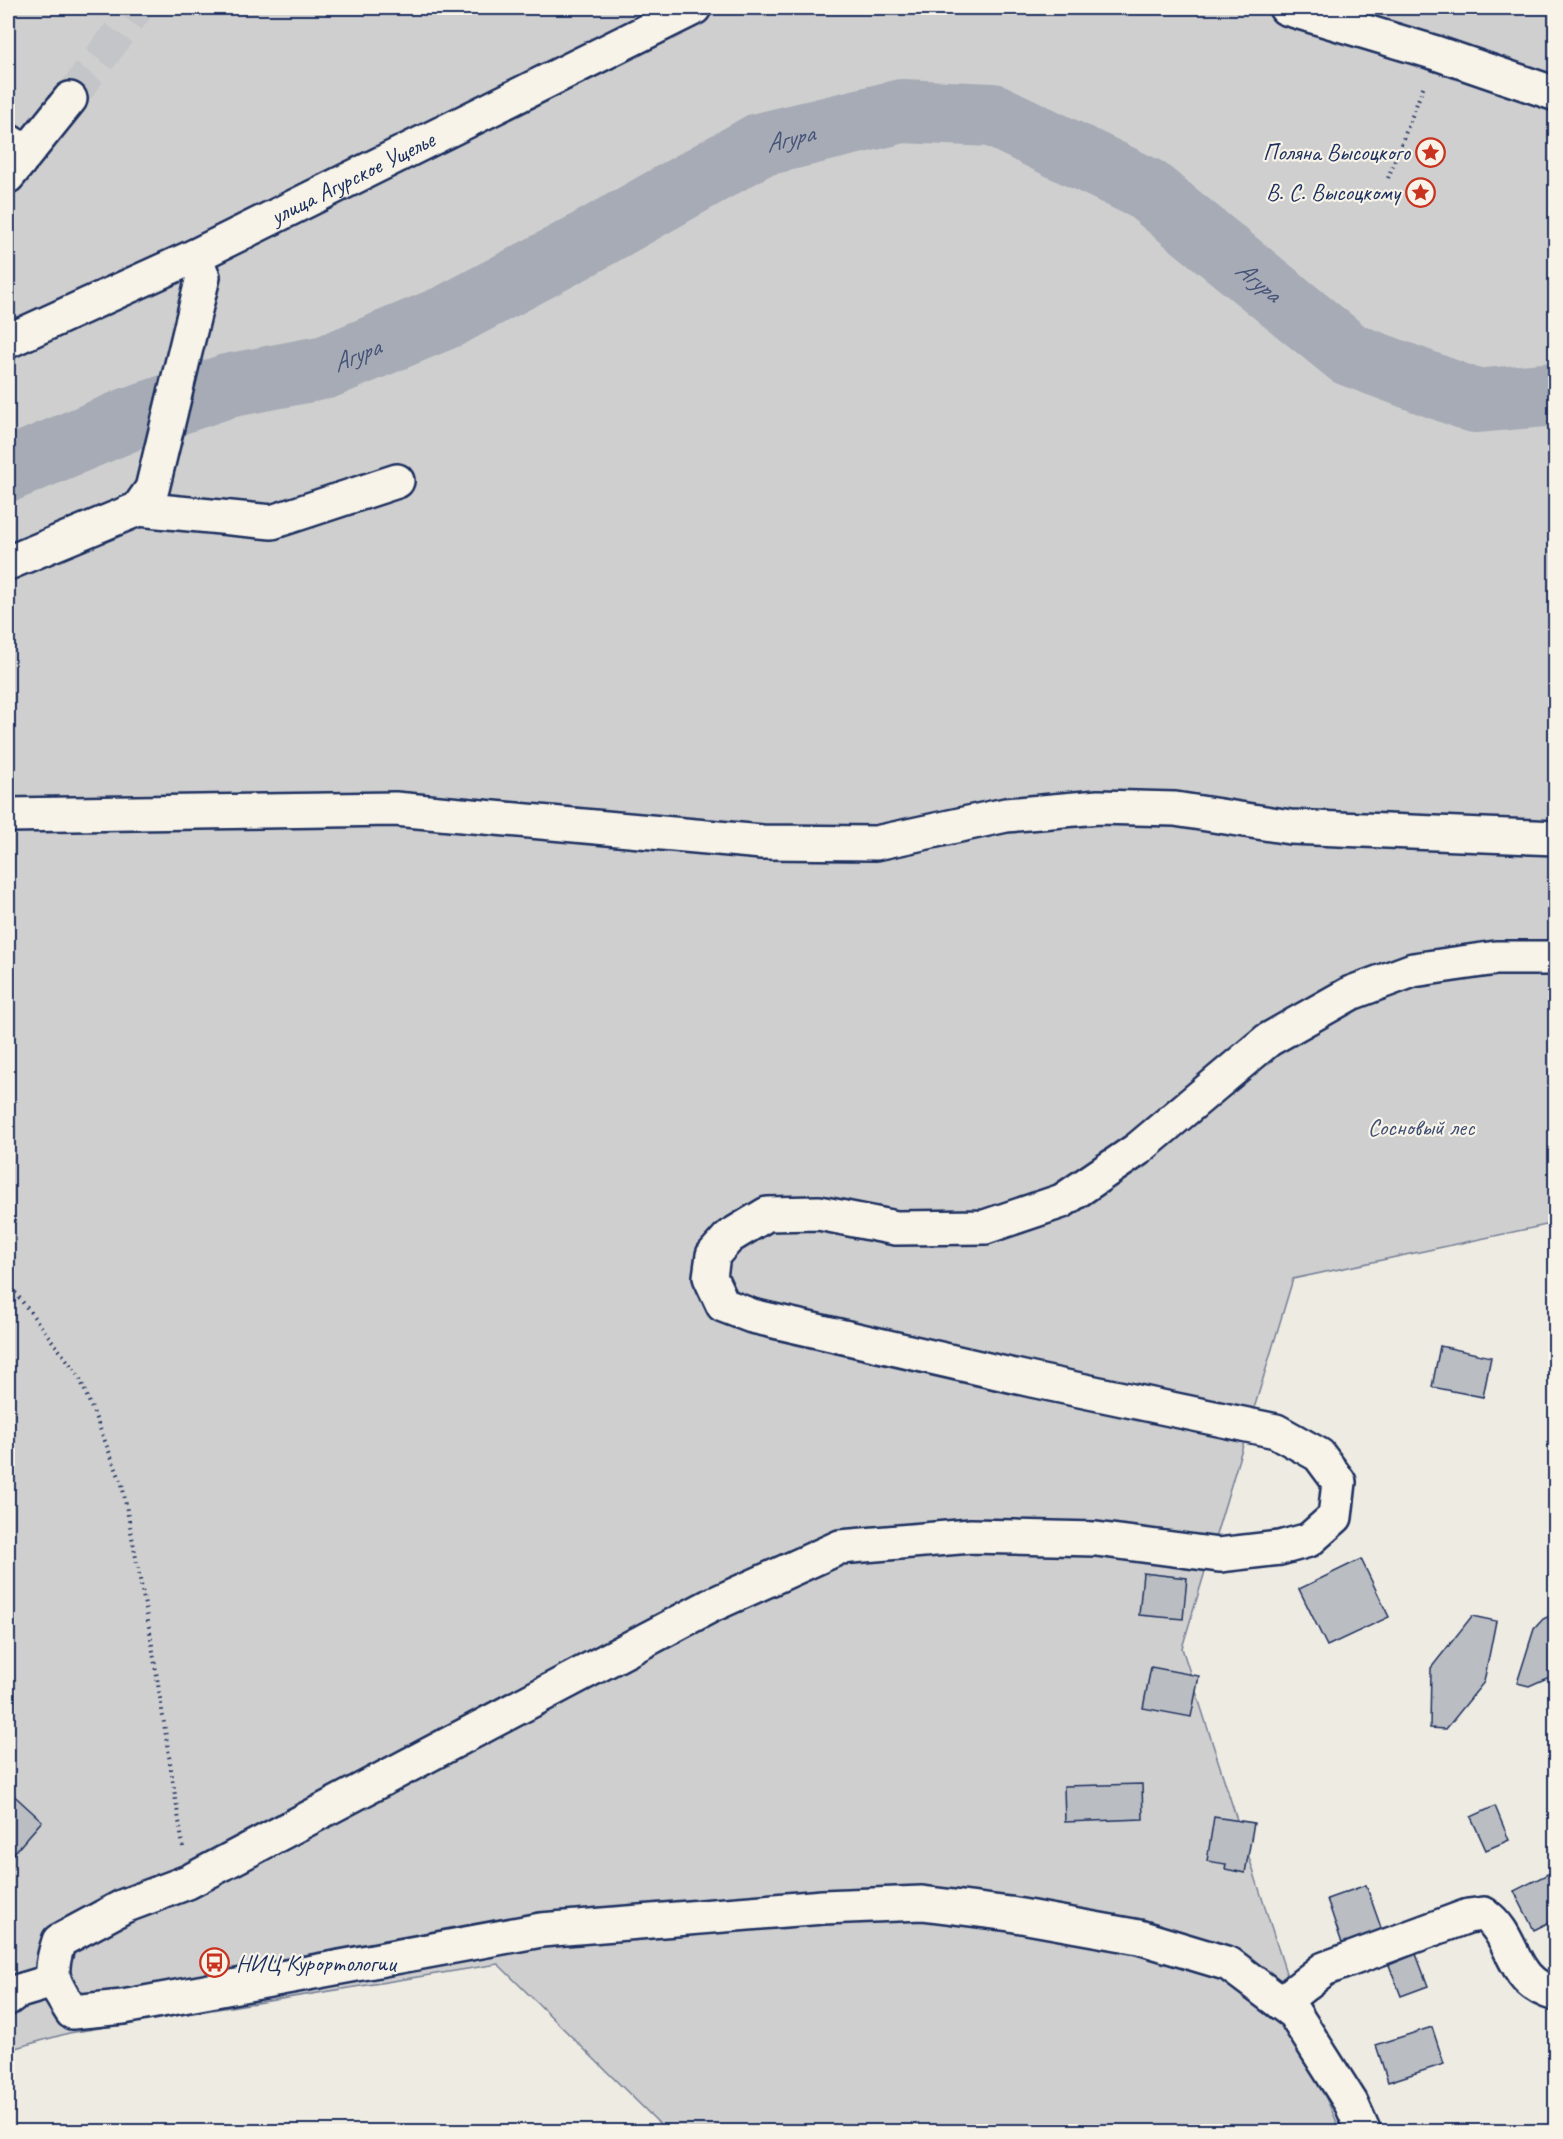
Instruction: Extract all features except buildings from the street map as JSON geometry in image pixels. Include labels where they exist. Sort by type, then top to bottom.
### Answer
[{"type":"main road","name":"улица Агурское Ущелье","points":[[8,341],[195,256],[694,8]]},
{"type":"main road","points":[[1286,8],[1436,53],[1556,94]]},
{"type":"main road","points":[[14,156],[70,99]]},
{"type":"main road","points":[[145,499],[203,277],[195,256]]},
{"type":"main road","points":[[8,563],[145,499],[272,522],[398,481]]},
{"type":"main road","points":[[8,815],[395,809],[762,842],[876,843],[1006,816],[1098,807],[1175,809],[1290,826],[1556,838]]},
{"type":"main road","points":[[1364,2132],[1351,2103],[1294,2013],[1229,1964],[1139,1937],[1010,1914],[922,1903],[823,1907],[541,1930],[103,2009],[72,2012],[53,1981],[52,1963],[59,1941],[124,1906],[188,1882],[710,1606],[840,1547],[971,1536],[1096,1539],[1219,1555],[1280,1548],[1309,1540],[1335,1517],[1339,1482],[1319,1455],[1276,1431],[1032,1380],[752,1316],[723,1305],[710,1277],[712,1255],[729,1237],[767,1214],[819,1213],[896,1228],[985,1227],[1062,1201],[1137,1149],[1268,1040],[1351,993],[1413,970],[1496,958],[1556,958]]},
{"type":"main road","points":[[1281,2003],[1324,1970],[1468,1916],[1484,1914],[1498,1924],[1517,1967],[1539,1989],[1556,1994]]},
{"type":"main road","points":[[8,1998],[16,1992],[53,1981]]},
{"type":"path","points":[[1388,178],[1436,53]]},
{"type":"path","points":[[8,1282],[79,1376],[122,1484],[150,1632],[188,1882]]},
{"type":"green space","name":"Сосновый лес","points":[[8,8],[1555,8],[1555,1226],[1546,1225],[1293,1279],[1182,1648],[1326,2098],[1341,2131],[667,2131],[498,1964],[69,2033],[8,2050]]},
{"type":"waterway","name":"Агура","points":[[8,470],[130,419],[227,386],[326,367],[449,316],[577,248],[759,145],[902,111],[993,115],[1146,189],[1349,354],[1475,401],[1556,394]]},
{"type":"tunnel","points":[[70,99],[137,8]]},
{"type":"place","name":"Поляна Высоцкого","points":[[1431,152]]},
{"type":"place","name":"В. С. Высоцкому","points":[[1421,192]]},
{"type":"place","name":"НИЦ Курортологии","points":[[215,1963]]}]
